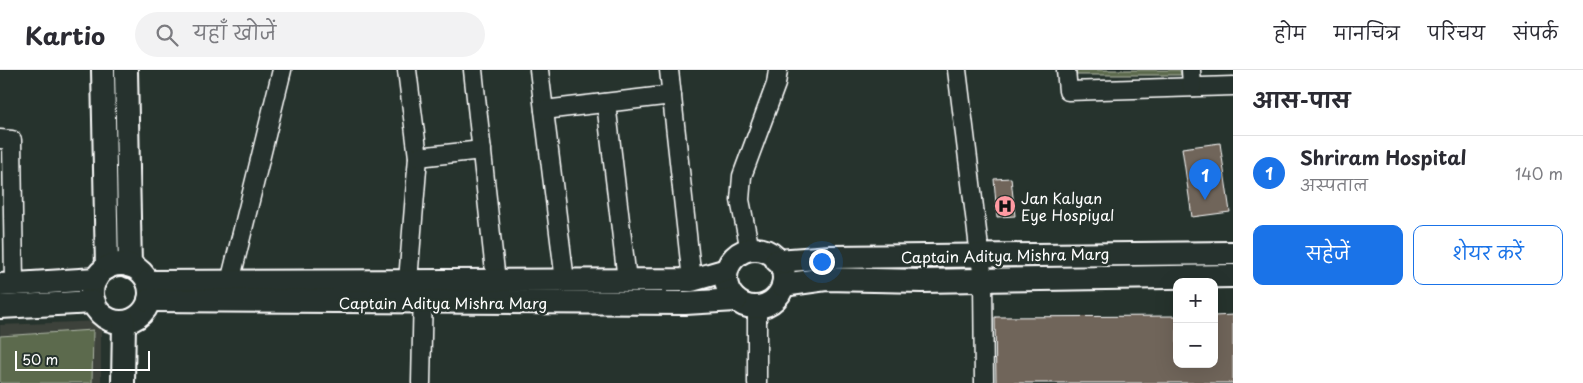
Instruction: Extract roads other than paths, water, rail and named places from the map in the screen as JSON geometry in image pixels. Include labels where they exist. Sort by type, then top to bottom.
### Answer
[{"type":"street","points":[[0,139],[12,140],[7,285],[102,273],[117,265],[130,266],[139,270],[149,291],[144,312],[138,317],[124,322],[114,321],[103,315],[92,296],[102,273],[103,70]]},
{"type":"street","points":[[126,70],[130,266]]},
{"type":"street","points":[[230,282],[282,70]]},
{"type":"street","points":[[406,70],[418,157],[415,291],[421,383]]},
{"type":"street","points":[[473,70],[496,281]]},
{"type":"street","points":[[539,70],[565,280]]},
{"type":"street","points":[[669,70],[692,280]]},
{"type":"street","points":[[750,250],[740,200],[742,176],[776,84],[778,70]]},
{"type":"street","points":[[957,70],[983,280],[984,383]]},
{"type":"street","points":[[1066,70],[1068,91],[1192,78],[1233,86]]},
{"type":"street","points":[[544,110],[672,95]]},
{"type":"street","points":[[606,103],[627,280]]},
{"type":"street","points":[[418,157],[482,150]]},
{"type":"street","points":[[747,304],[771,302],[780,292],[783,285],[783,272],[777,261],[764,251],[750,250],[741,253],[732,260],[727,270],[728,286],[747,304],[757,383]]},
{"type":"street","name":"Captain Aditya Mishra Marg","points":[[777,261],[831,257],[1233,253]]},
{"type":"street","name":"Captain Aditya Mishra Marg","points":[[149,291],[415,291],[496,281],[692,280],[727,270]]},
{"type":"street","name":"Captain Aditya Mishra Marg","points":[[783,285],[826,280],[983,280],[1233,276]]},
{"type":"street","name":"Captain Aditya Mishra Marg","points":[[149,291],[230,282],[685,303],[747,304]]},
{"type":"street","points":[[0,307],[94,302]]},
{"type":"street","points":[[124,322],[124,383]]},
{"type":"place","name":"Shriram Hospital","points":[[1205,200]]},
{"type":"place","name":"Jan Kalyan Eye Hospiyal","points":[[1005,206]]}]
